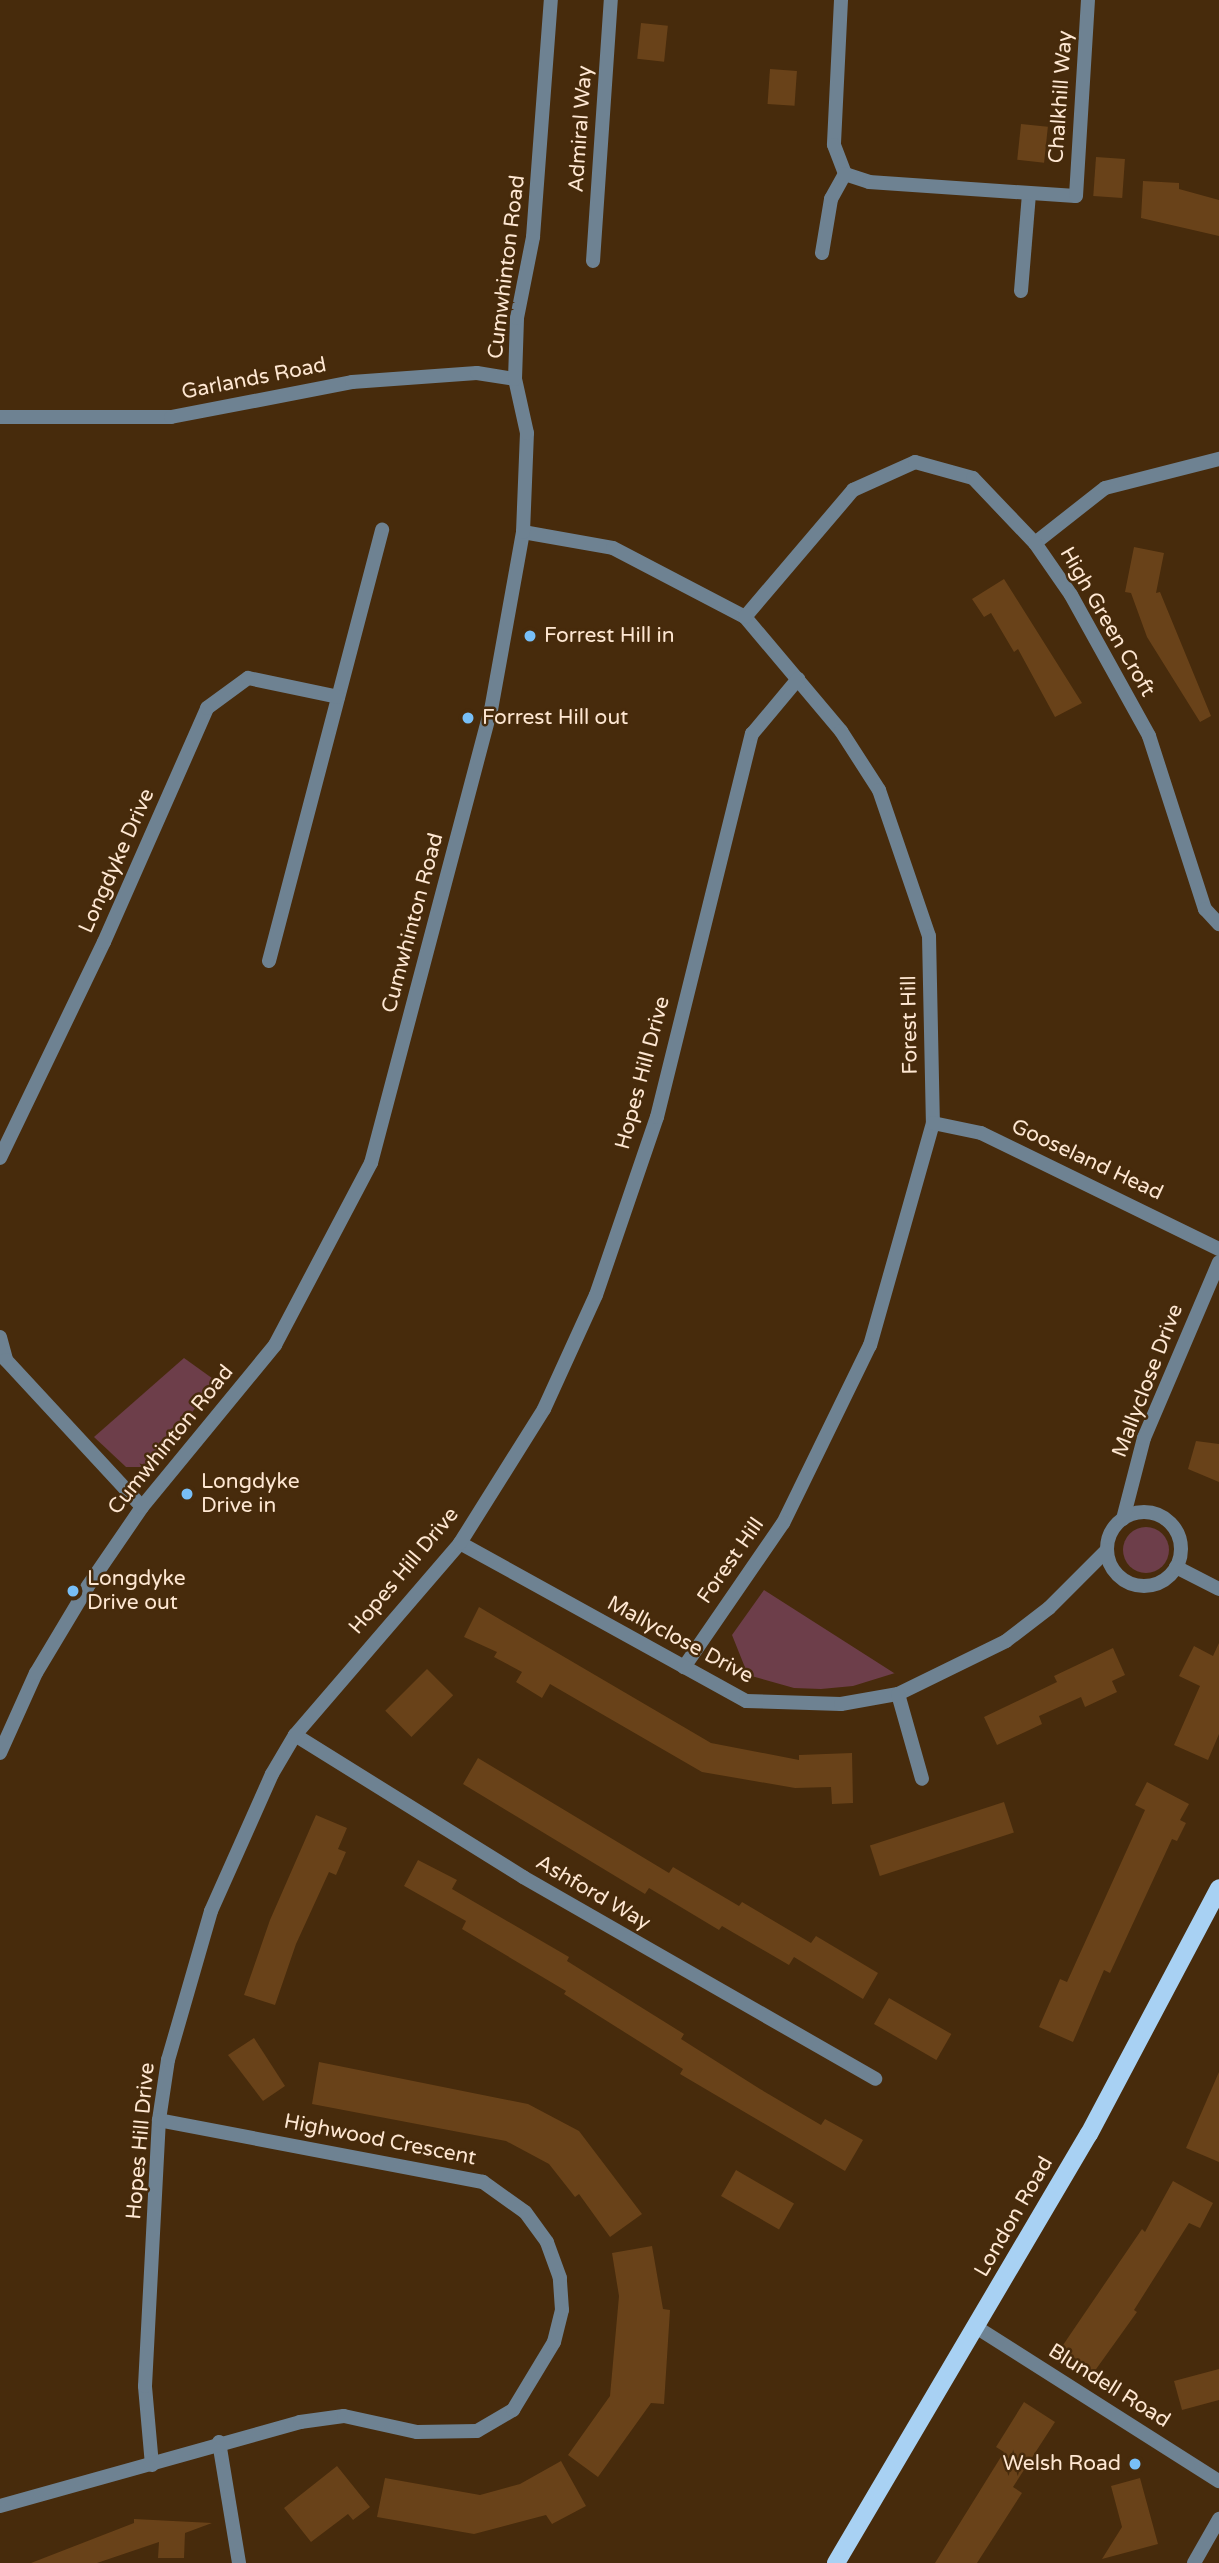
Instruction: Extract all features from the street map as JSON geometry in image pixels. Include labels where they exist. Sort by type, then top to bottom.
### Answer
[{"type":"main road","name":"London Road","points":[[836,2563],[1089,2134],[1219,1888]]},
{"type":"street","name":"Cumwhinton Road","points":[[0,1753],[36,1673],[142,1507],[275,1345],[371,1163],[491,710],[523,532],[527,433],[515,379],[517,318],[541,158],[551,0]]},
{"type":"street","name":"Admiral Way","points":[[593,261],[611,0]]},
{"type":"street","points":[[840,0],[834,145],[845,174]]},
{"type":"street","name":"Chalkhill Way","points":[[1029,193],[1076,196],[1088,0]]},
{"type":"street","points":[[845,174],[869,182],[1029,193],[1021,291]]},
{"type":"street","points":[[822,253],[831,199],[845,174]]},
{"type":"street","name":"Garlands Road","points":[[0,417],[171,417],[352,382],[477,373],[515,379]]},
{"type":"street","points":[[1035,543],[1105,488],[1219,459]]},
{"type":"street","name":"High Green Croft","points":[[744,617],[853,490],[915,463],[973,478],[1035,543],[1071,594],[1149,736],[1205,909],[1219,924]]},
{"type":"street","points":[[269,961],[382,530]]},
{"type":"street","name":"Forest Hill","points":[[523,532],[613,548],[744,617],[841,731],[879,790],[929,936],[933,1124],[870,1345],[783,1524],[684,1667]]},
{"type":"street","name":"Longdyke Drive","points":[[0,1158],[104,942],[207,708],[248,678],[338,697]]},
{"type":"street","name":"Hopes Hill Drive","points":[[152,2465],[145,2386],[159,2120],[168,2060],[211,1911],[272,1774],[295,1735],[460,1543],[544,1409],[596,1294],[657,1117],[752,734],[798,679]]},
{"type":"street","name":"Gooseland Head","points":[[933,1124],[981,1133],[1219,1249]]},
{"type":"street","name":"Mallyclose Drive","points":[[460,1543],[746,1701],[841,1703],[898,1694],[1006,1641],[1049,1608],[1107,1550],[1109,1538],[1123,1518],[1144,1438],[1219,1262]]},
{"type":"street","points":[[0,1337],[3,1361],[142,1507]]},
{"type":"street","points":[[1107,1550],[1114,1570],[1131,1583],[1162,1581],[1176,1567],[1180,1545],[1172,1525],[1154,1514],[1123,1518]]},
{"type":"street","points":[[1176,1567],[1219,1589]]},
{"type":"street","points":[[898,1694],[922,1779]]},
{"type":"street","name":"Ashford Way","points":[[295,1735],[523,1877],[875,2079]]},
{"type":"street","name":"Highwood Crescent","points":[[159,2120],[483,2182],[525,2212],[547,2242],[560,2278],[562,2310],[557,2332],[538,2375],[513,2410],[477,2431],[417,2432],[344,2416],[219,2442]]},
{"type":"street","name":"Blundell Road","points":[[976,2327],[1219,2481]]},
{"type":"street","points":[[0,2506],[152,2465],[219,2442],[239,2563]]},
{"type":"street","points":[[1194,2563],[1219,2519]]},
{"type":"shaded area","points":[[184,1358],[216,1381],[150,1467],[126,1467],[94,1437]]},
{"type":"shaded area","points":[[1146,1527],[1163,1533],[1169,1550],[1163,1567],[1146,1573],[1129,1567],[1123,1550],[1129,1533]]},
{"type":"shaded area","points":[[764,1590],[895,1673],[853,1686],[821,1689],[794,1688],[748,1675],[732,1635]]},
{"type":"building","points":[[641,23],[668,26],[664,62],[637,59]]},
{"type":"building","points":[[770,69],[797,71],[794,106],[768,104]]},
{"type":"building","points":[[1021,124],[1048,127],[1044,163],[1017,160]]},
{"type":"building","points":[[1096,157],[1125,159],[1122,198],[1093,196]]},
{"type":"building","points":[[1143,181],[1179,183],[1179,189],[1219,200],[1219,236],[1141,218]]},
{"type":"building","points":[[1134,547],[1164,553],[1156,593],[1160,592],[1211,716],[1200,722],[1147,637],[1131,593],[1125,592]]},
{"type":"building","points":[[1004,579],[1082,703],[1055,717],[1018,649],[1014,652],[991,613],[984,617],[972,599]]},
{"type":"building","points":[[1196,1441],[1219,1444],[1219,1482],[1188,1469]]},
{"type":"building","points":[[479,1607],[711,1743],[799,1760],[799,1755],[852,1753],[853,1803],[832,1804],[831,1787],[795,1788],[702,1772],[550,1684],[542,1698],[516,1682],[522,1672],[494,1657],[497,1652],[464,1637]]},
{"type":"building","points":[[1219,1643],[1219,1734],[1208,1760],[1174,1745],[1200,1686],[1179,1676],[1194,1646],[1213,1656]]},
{"type":"building","points":[[1113,1648],[1125,1675],[1112,1681],[1117,1692],[1085,1707],[1081,1697],[1039,1716],[1042,1724],[997,1745],[984,1717],[1057,1682],[1054,1676]]},
{"type":"building","points":[[427,1669],[453,1695],[411,1737],[385,1711]]},
{"type":"building","points":[[478,1758],[669,1873],[673,1867],[739,1906],[742,1902],[811,1943],[816,1936],[878,1973],[863,1999],[794,1957],[789,1965],[722,1926],[719,1930],[649,1888],[645,1894],[463,1784]]},
{"type":"building","points":[[1147,1782],[1189,1804],[1180,1820],[1186,1823],[1177,1841],[1172,1839],[1110,1973],[1104,1970],[1073,2042],[1039,2027],[1060,1979],[1067,1982],[1145,1810],[1135,1805]]},
{"type":"building","points":[[1004,1802],[1014,1832],[880,1876],[870,1846]]},
{"type":"building","points":[[316,1815],[347,1828],[338,1849],[346,1852],[336,1875],[329,1872],[296,1944],[275,2005],[244,1995],[270,1920]]},
{"type":"building","points":[[418,1860],[457,1880],[452,1889],[569,1957],[567,1961],[684,2034],[681,2039],[760,2089],[821,2125],[825,2119],[863,2140],[845,2171],[680,2074],[683,2069],[564,1994],[566,1991],[462,1929],[466,1921],[404,1886]]},
{"type":"building","points":[[889,1998],[951,2034],[936,2060],[874,2024]]},
{"type":"building","points":[[254,2038],[285,2086],[263,2101],[228,2055]]},
{"type":"building","points":[[319,2062],[528,2104],[579,2131],[642,2214],[610,2237],[579,2194],[575,2197],[549,2164],[506,2141],[312,2104]]},
{"type":"building","points":[[1219,2072],[1219,2162],[1186,2148]]},
{"type":"building","points":[[736,2170],[794,2204],[779,2229],[721,2196]]},
{"type":"building","points":[[1173,2181],[1213,2203],[1200,2228],[1189,2223],[1134,2310],[1137,2312],[1094,2372],[1061,2348],[1142,2229],[1145,2232]]},
{"type":"building","points":[[652,2246],[663,2309],[670,2310],[664,2404],[651,2403],[598,2477],[568,2455],[610,2396],[619,2296],[612,2253]]},
{"type":"building","points":[[1219,2369],[1219,2400],[1182,2410],[1174,2381]]},
{"type":"building","points":[[1024,2402],[1055,2422],[1013,2487],[1022,2493],[977,2563],[935,2563],[1004,2452],[996,2447]]},
{"type":"building","points":[[561,2461],[586,2506],[552,2524],[546,2515],[474,2534],[377,2517],[385,2478],[480,2495],[520,2484]]},
{"type":"building","points":[[337,2466],[370,2507],[353,2520],[348,2514],[311,2542],[284,2508]]},
{"type":"building","points":[[1140,2478],[1158,2544],[1102,2559],[1122,2527],[1111,2486]]},
{"type":"building","points":[[134,2519],[212,2523],[185,2533],[184,2558],[158,2558],[159,2542],[97,2563],[31,2563],[134,2523]]},
{"type":"place","name":"Forrest Hill in","points":[[530,636]]},
{"type":"place","name":"Forrest Hill out","points":[[468,718]]},
{"type":"place","name":"Longdyke Drive in","points":[[187,1494]]},
{"type":"place","name":"Longdyke Drive out","points":[[73,1591]]},
{"type":"place","name":"Welsh Road","points":[[1135,2464]]}]
